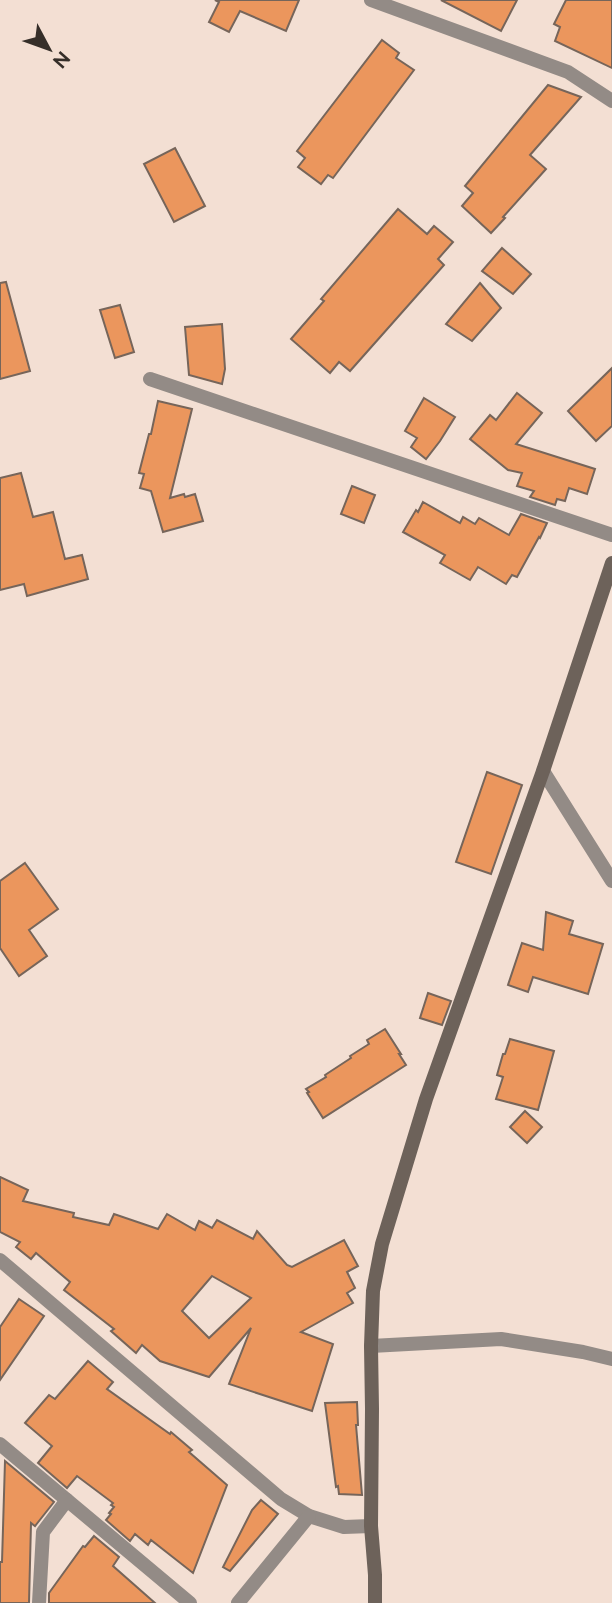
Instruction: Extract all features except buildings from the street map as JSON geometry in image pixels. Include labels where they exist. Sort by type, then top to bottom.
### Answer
[{"type":"street","points":[[371,0],[568,72],[612,101]]},
{"type":"street","points":[[150,380],[612,535]]},
{"type":"street","points":[[374,1603],[371,1346],[373,1292],[382,1244],[425,1099],[543,771],[612,563]]},
{"type":"street","points":[[543,771],[612,881]]},
{"type":"street","points":[[0,1260],[281,1499],[309,1516],[344,1527],[371,1525]]},
{"type":"street","points":[[371,1346],[501,1339],[612,1359]]},
{"type":"street","points":[[0,1444],[190,1603]]},
{"type":"street","points":[[39,1603],[43,1532],[66,1500]]},
{"type":"street","points":[[238,1603],[309,1516]]}]
